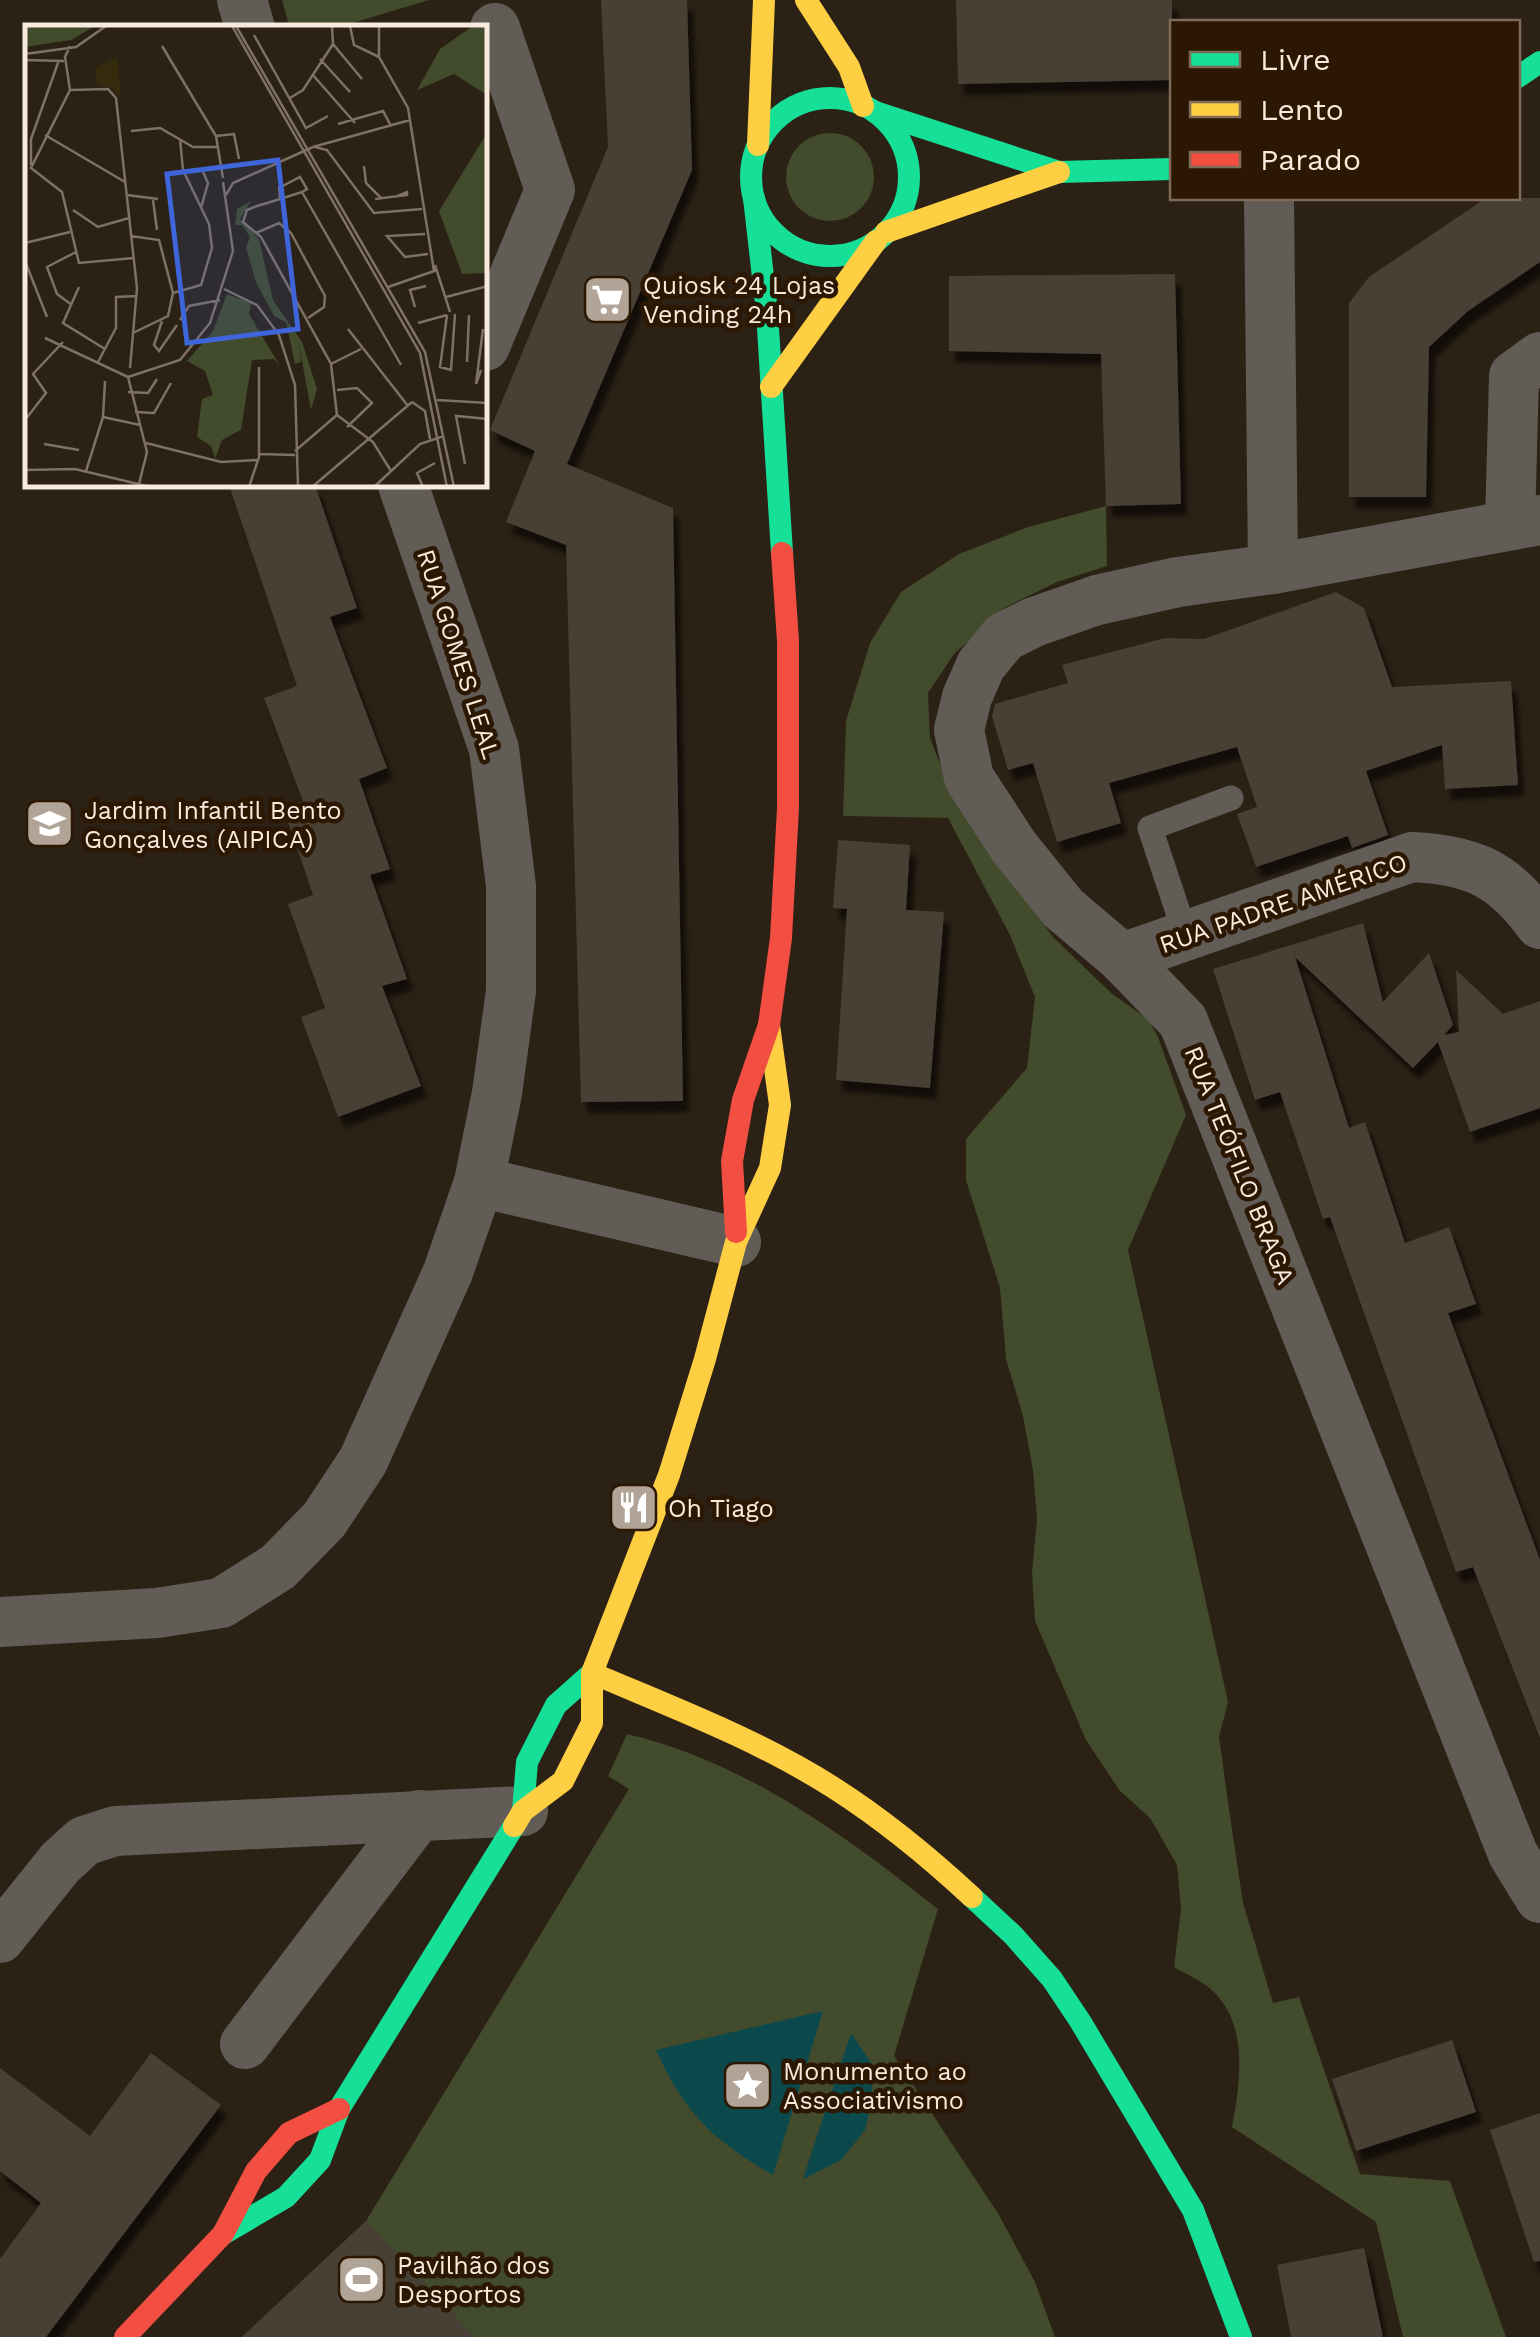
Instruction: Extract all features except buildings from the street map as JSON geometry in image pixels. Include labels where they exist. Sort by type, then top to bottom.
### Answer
[{"type":"street","points":[[242,0],[249,25]]},
{"type":"street","points":[[736,1242],[732,1161],[743,1100],[770,1025],[781,938],[788,808],[788,660],[771,387],[751,171],[758,145],[764,0]]},
{"type":"street","points":[[771,387],[902,210],[908,170],[901,143],[869,109],[806,0]]},
{"type":"street","points":[[488,339],[550,190],[495,28]]},
{"type":"street","points":[[758,145],[774,122],[796,106],[822,98],[869,109],[1059,172]]},
{"type":"street","points":[[754,198],[775,233],[797,248],[838,256],[1059,172],[1170,169]]},
{"type":"street","points":[[1269,200],[1273,569]]},
{"type":"street","points":[[1525,522],[1514,376],[1540,357]]},
{"type":"street","name":"RUA GOMES LEAL","points":[[0,1622],[157,1613],[222,1603],[278,1567],[324,1520],[363,1461],[448,1272],[479,1182],[497,1093],[511,991],[512,886],[494,749],[415,495]]},
{"type":"street","name":"RUA TEÓFILO BRAGA","points":[[1525,522],[1273,569],[1178,582],[1097,600],[1034,622],[1004,637],[981,665],[966,697],[959,730],[969,778],[1014,846],[1063,908],[1122,958],[1183,1021],[1513,1854],[1540,1898]]},
{"type":"street","name":"RUA PADRE AMÉRICO","points":[[1122,958],[1412,857],[1449,859],[1494,874],[1540,924]]},
{"type":"street","points":[[223,2234],[286,2197],[320,2160],[340,2109],[523,1811],[563,1780],[592,1723],[592,1673],[669,1475],[736,1242],[770,1168],[780,1105],[770,1025]]},
{"type":"street","points":[[479,1182],[736,1242]]},
{"type":"street","points":[[523,1811],[527,1762],[556,1705],[592,1673]]},
{"type":"street","points":[[592,1673],[731,1732],[834,1788],[928,1856],[1013,1936],[1052,1980],[1080,2021],[1193,2210],[1241,2337]]},
{"type":"street","points":[[0,1938],[60,1863],[84,1841],[115,1831],[523,1811]]},
{"type":"street","points":[[245,2044],[419,1815]]},
{"type":"street","points":[[125,2337],[223,2234],[256,2172],[288,2134],[340,2109]]},
{"type":"lane","points":[[1186,936],[1150,828],[1231,798]]},
{"type":"green space","points":[[282,0],[429,0],[346,25],[289,25]]},
{"type":"green space","points":[[830,133],[861,146],[874,177],[861,208],[830,221],[799,208],[786,177],[799,146]]},
{"type":"green space","points":[[1106,506],[1107,566],[1057,582],[1006,607],[954,654],[928,693],[930,738],[948,784],[1052,936],[1111,993],[1149,1020],[1158,1037],[1186,1115],[1128,1250],[1228,1702],[1219,1737],[1243,1903],[1273,2003],[1299,1997],[1360,2174],[1450,2181],[1506,2337],[1403,2337],[1376,2222],[1232,2127],[1239,2075],[1233,2022],[1214,1992],[1174,1967],[1181,1909],[1177,1865],[1150,1818],[1120,1791],[1086,1740],[1035,1621],[1032,1573],[1037,1519],[1033,1470],[1023,1416],[1006,1359],[1000,1288],[966,1180],[966,1139],[1027,1068],[1035,997],[1010,935],[948,818],[843,816],[846,721],[870,643],[901,592],[959,554],[1028,527]]},
{"type":"green space","points":[[627,1734],[712,1762],[753,1782],[830,1829],[938,1909],[894,2056],[999,2215],[1035,2282],[1055,2337],[242,2337],[366,2221],[629,1789],[608,1776]]},
{"type":"water","points":[[823,2011],[773,2175],[734,2150],[703,2123],[678,2091],[656,2050]]},
{"type":"water","points":[[851,2033],[873,2066],[865,2130],[841,2160],[803,2179]]},
{"type":"traffic: fast","points":[[1520,76],[1540,62]]},
{"type":"traffic: fast","points":[[830,98],[860,104],[886,121],[903,147],[909,177],[903,207],[886,233],[860,250],[830,256],[800,250],[774,233],[757,207],[751,177],[757,147],[774,121],[800,104],[830,98]]},
{"type":"traffic: fast","points":[[875,112],[1059,172],[1170,169]]},
{"type":"traffic: fast","points":[[754,198],[767,312],[782,553]]},
{"type":"traffic: fast","points":[[523,1811],[527,1762],[556,1705],[592,1673]]},
{"type":"traffic: fast","points":[[223,2234],[286,2197],[320,2160],[339,2109],[514,1826]]},
{"type":"traffic: fast","points":[[972,1897],[1052,1979],[1080,2021],[1193,2210],[1241,2337]]},
{"type":"traffic: slow","points":[[758,145],[764,0]]},
{"type":"traffic: slow","points":[[806,0],[849,67],[863,106]]},
{"type":"traffic: slow","points":[[886,232],[1059,172]]},
{"type":"traffic: slow","points":[[771,387],[876,241]]},
{"type":"traffic: slow","points":[[514,1826],[523,1811],[563,1781],[592,1723],[592,1673],[669,1475],[736,1242],[770,1168],[780,1105],[769,1025]]},
{"type":"traffic: slow","points":[[592,1673],[716,1726],[805,1771],[889,1826],[972,1897]]},
{"type":"traffic: jam","points":[[736,1232],[732,1161],[743,1100],[769,1025],[781,938],[788,808],[788,641],[782,553]]},
{"type":"traffic: jam","points":[[125,2337],[223,2234],[256,2171],[289,2133],[339,2109]]},
{"type":"place","name":"Quiosk 24 Lojas Vending 24h","points":[[608,299]]},
{"type":"place","name":"Jardim Infantil Bento Gonçalves (AIPICA)","points":[[49,824]]},
{"type":"place","name":"Oh Tiago","points":[[633,1508]]},
{"type":"place","name":"Monumento ao Associativismo","points":[[748,2085]]},
{"type":"place","name":"Pavilhão dos Desportos","points":[[362,2279]]}]
